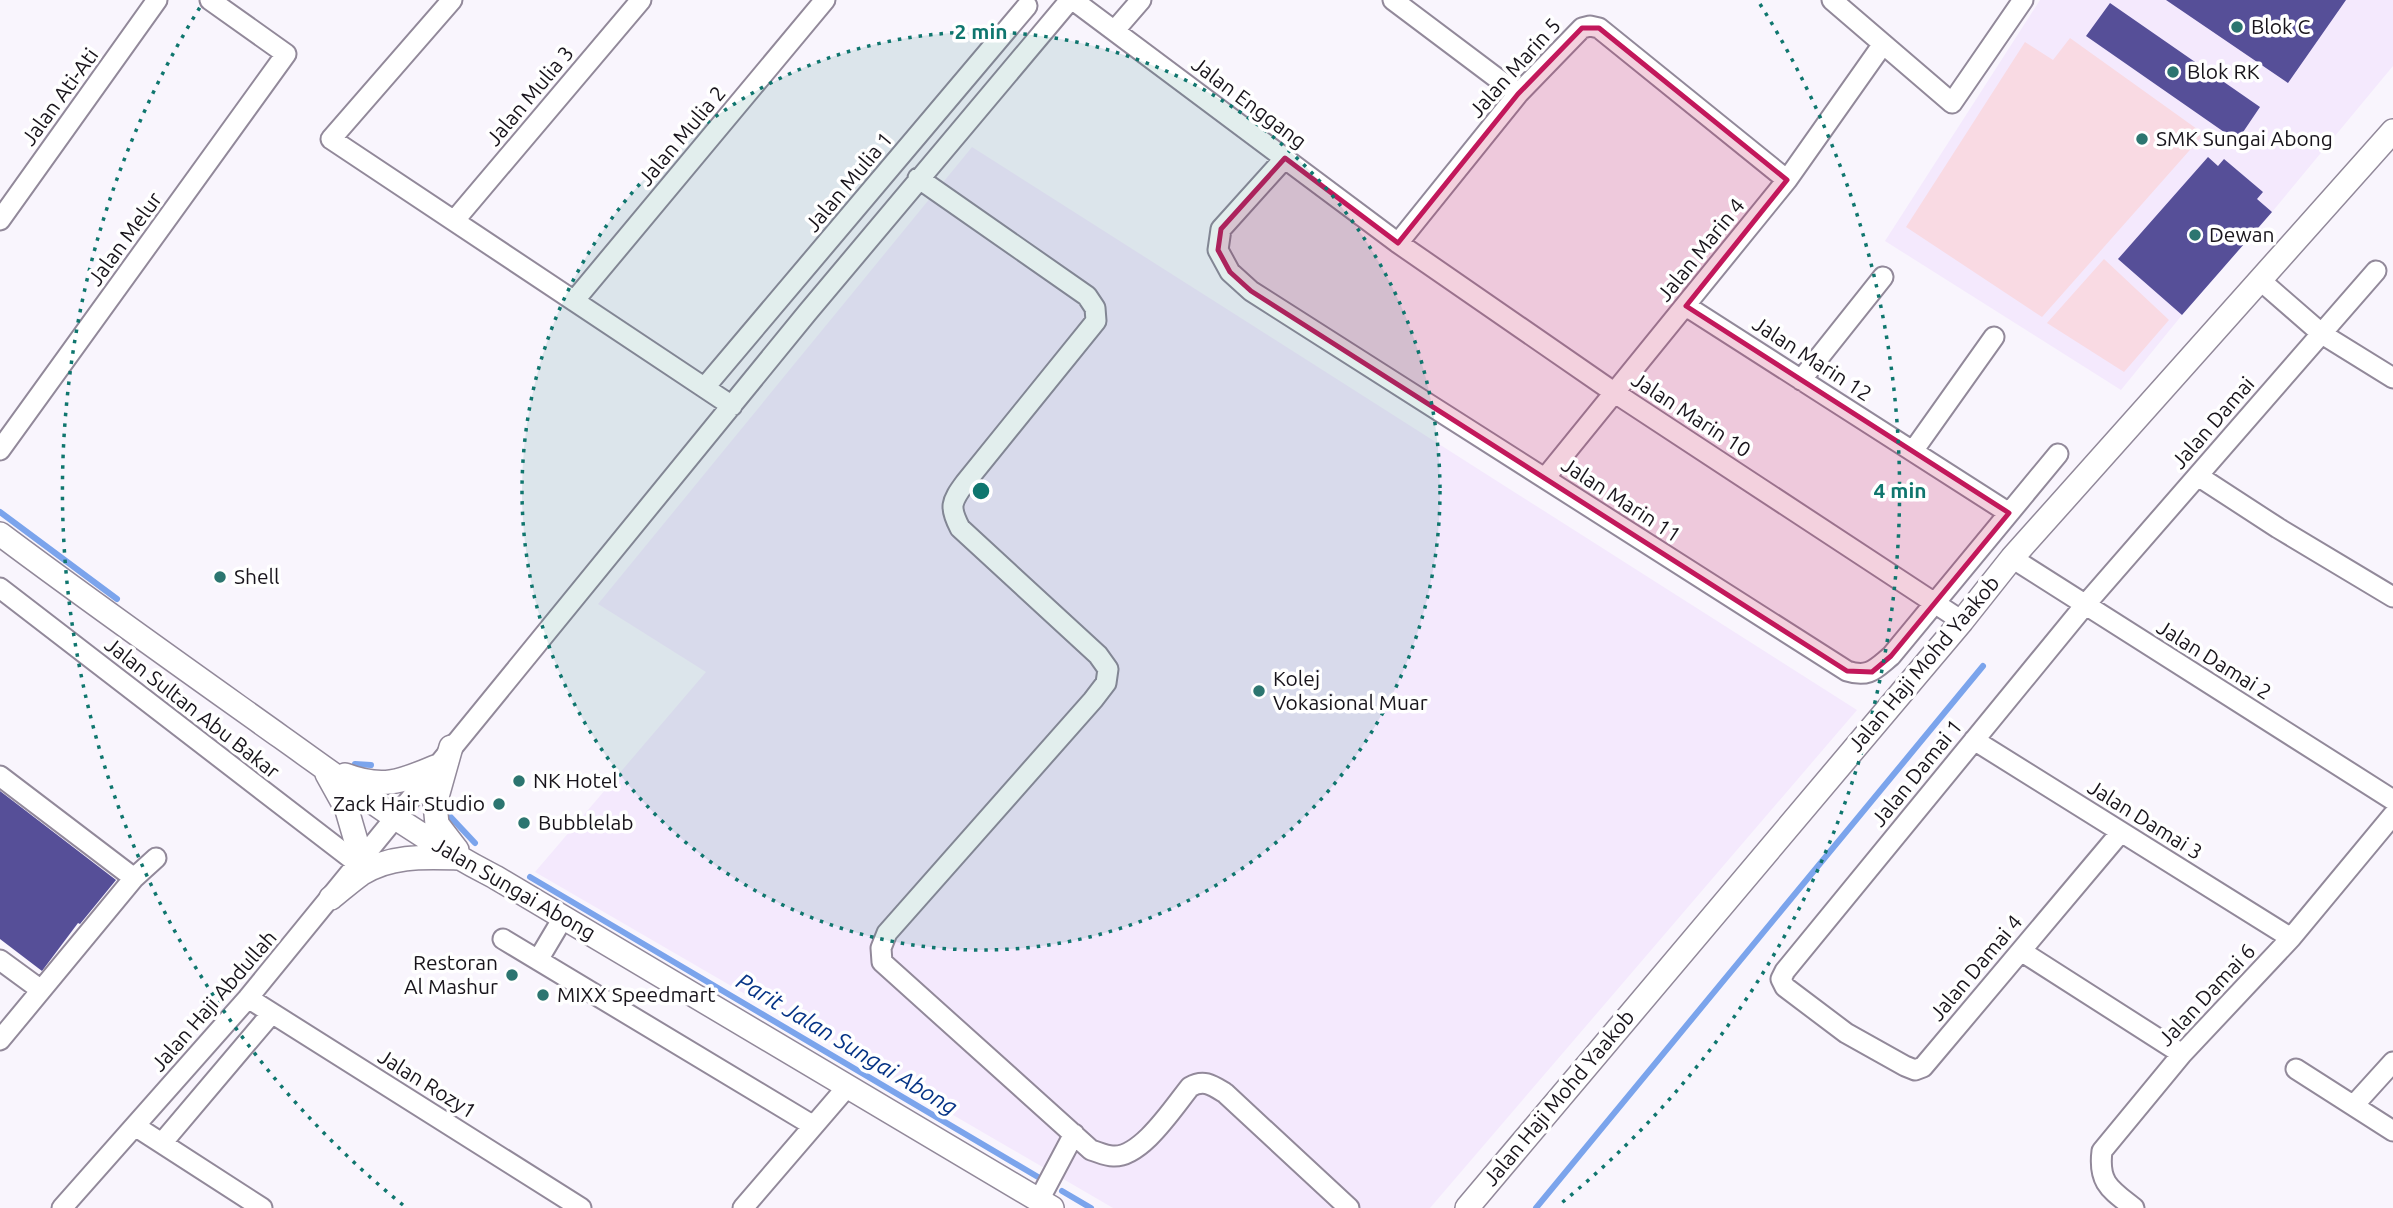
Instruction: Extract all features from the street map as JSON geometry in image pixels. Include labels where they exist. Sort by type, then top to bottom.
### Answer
[{"type":"street","name":"Jalan Ati-Ati","points":[[0,220],[157,0]]},
{"type":"street","name":"Jalan Melur","points":[[0,450],[286,54],[210,0]]},
{"type":"street","points":[[452,0],[331,139],[732,406]]},
{"type":"street","name":"Jalan Mulia 3","points":[[454,221],[640,0]]},
{"type":"street","name":"Jalan Mulia 2","points":[[574,301],[825,0]]},
{"type":"street","name":"Jalan Haji Abdullah","points":[[62,1208],[248,998],[918,178],[1071,0]]},
{"type":"street","name":"Jalan Enggang","points":[[1071,0],[1115,30],[1398,243]]},
{"type":"street","points":[[1115,30],[1141,0]]},
{"type":"street","points":[[1393,0],[1518,94]]},
{"type":"street","points":[[1832,0],[1952,103],[2023,0]]},
{"type":"street","points":[[1023,3],[1051,22]]},
{"type":"street","name":"Jalan Mulia 1","points":[[705,387],[1023,3]]},
{"type":"street","name":"Jalan Marin 5","points":[[1398,243],[1518,94],[1582,28],[1590,26],[1599,28],[1787,180]]},
{"type":"street","name":"Jalan Marin 4","points":[[1545,478],[1787,180],[1883,44]]},
{"type":"street","name":"Jalan Haji Mohd Yaakob","points":[[1467,1208],[1962,621],[2012,558],[2393,131]]},
{"type":"street","name":"Jalan Marin 11","points":[[1284,158],[1221,229],[1217,250],[1230,271],[1251,291],[1836,664],[1860,675],[1872,671],[1891,656],[2057,454]]},
{"type":"street","points":[[918,178],[1087,296],[1096,308],[1096,321],[1091,328],[965,483],[952,504],[953,514],[960,528],[1098,655],[1108,668],[1106,683],[1093,701],[887,933],[881,948],[881,962],[1091,1150],[1112,1156],[1127,1154],[1140,1147],[1190,1087],[1198,1083],[1210,1083],[1225,1093],[1349,1208]]},
{"type":"street","name":"Jalan Marin 10","points":[[1398,243],[1615,393],[1962,621]]},
{"type":"street","name":"Jalan Damai","points":[[2078,601],[2198,475],[2376,271]]},
{"type":"street","points":[[1801,380],[1883,277]]},
{"type":"street","points":[[2260,280],[2322,334],[2393,378]]},
{"type":"street","name":"Jalan Marin 12","points":[[1686,306],[2009,513]]},
{"type":"street","points":[[1913,451],[1994,337]]},
{"type":"street","points":[[2198,475],[2278,528],[2393,597]]},
{"type":"street","name":"Jalan Sungai Abong","points":[[0,534],[134,633],[395,818],[1045,1204]]},
{"type":"street","name":"Jalan Damai 2","points":[[2012,558],[2393,800]]},
{"type":"street","name":"Jalan Sultan Abu Bakar","points":[[0,588],[359,860]]},
{"type":"street","name":"Jalan Damai 1","points":[[1846,1033],[1785,987],[1781,979],[1785,971],[1974,740],[2078,601]]},
{"type":"street","name":"Jalan Damai 3","points":[[1974,740],[2291,938]]},
{"type":"street","points":[[452,747],[435,804],[437,824],[463,860]]},
{"type":"street","points":[[320,765],[362,781],[380,784],[403,781],[435,767]]},
{"type":"street","points":[[320,765],[347,810],[359,860]]},
{"type":"street","points":[[0,776],[134,878]]},
{"type":"street","name":"Jalan Damai 6","points":[[2134,1208],[2109,1188],[2099,1168],[2102,1151],[2182,1054],[2291,938],[2393,815]]},
{"type":"street","name":"Jalan Damai 4","points":[[1846,1033],[1905,1066],[1915,1070],[1923,1067],[2121,832]]},
{"type":"street","points":[[331,898],[363,873],[387,862],[426,857],[463,860]]},
{"type":"street","points":[[0,1040],[134,878],[156,858]]},
{"type":"street","points":[[538,960],[564,918]]},
{"type":"street","points":[[503,939],[812,1125]]},
{"type":"street","points":[[2021,951],[2182,1054]]},
{"type":"street","points":[[0,960],[41,990]]},
{"type":"street","name":"Jalan Rozy1","points":[[248,998],[581,1208]]},
{"type":"street","points":[[162,1143],[272,1013]]},
{"type":"street","points":[[2354,1105],[2393,1062]]},
{"type":"street","points":[[2296,1069],[2393,1131]]},
{"type":"street","points":[[743,1208],[847,1087]]},
{"type":"street","points":[[135,1126],[262,1208]]},
{"type":"street","points":[[1045,1204],[1074,1134]]},
{"type":"highlighted area","points":[[1582,28],[1599,28],[1787,180],[1686,306],[2009,513],[1891,656],[1872,672],[1847,671],[1251,291],[1230,272],[1218,250],[1221,229],[1285,158],[1398,243],[1518,94]]},
{"type":"shaded area","name":"SMK Sungai Abong","points":[[2040,0],[2393,0],[2393,66],[2121,390],[1885,241]]},
{"type":"shaded area","points":[[2070,38],[2204,134],[2042,317],[1906,227],[2025,42],[2053,60]]},
{"type":"shaded area","name":"Kolej Vokasional Muar","points":[[972,147],[1857,710],[1430,1208],[1113,1208],[535,872],[706,672],[598,604]]},
{"type":"shaded area","points":[[2104,259],[2169,320],[2124,372],[2047,323]]},
{"type":"building","points":[[2166,0],[2346,0],[2288,83]]},
{"type":"building","name":"Blok RK","points":[[2110,3],[2260,107],[2237,141],[2086,36]]},
{"type":"building","name":"Dewan","points":[[2208,157],[2218,166],[2224,159],[2263,192],[2257,199],[2272,212],[2182,315],[2118,259]]},
{"type":"building","points":[[0,791],[116,880],[80,924],[78,923],[42,971],[0,939]]},
{"type":"waterway","name":"Parit Jalan Sungai Abong","points":[[0,512],[117,599]]},
{"type":"waterway","points":[[1536,1208],[1983,666]]},
{"type":"waterway","name":"Parit Jalan Sungai Abong","points":[[355,764],[371,765]]},
{"type":"waterway","name":"Parit Jalan Sungai Abong","points":[[445,811],[475,843]]},
{"type":"waterway","name":"Parit Jalan Sungai Abong","points":[[530,877],[1038,1177]]},
{"type":"waterway","name":"Parit Jalan Sungai Abong","points":[[1062,1191],[1091,1208]]},
{"type":"place","name":"Blok C","points":[[2237,27]]},
{"type":"place","name":"Blok RK","points":[[2173,72]]},
{"type":"place","name":"SMK Sungai Abong","points":[[2142,139]]},
{"type":"place","name":"Dewan","points":[[2195,235]]},
{"type":"place","name":"Shell","points":[[220,577]]},
{"type":"place","name":"Kolej Vokasional Muar","points":[[1259,691]]},
{"type":"place","name":"NK Hotel","points":[[519,781]]},
{"type":"place","name":"Zack Hair Studio","points":[[499,804]]},
{"type":"place","name":"Bubblelab","points":[[524,823]]},
{"type":"place","name":"Restoran Al Mashur","points":[[512,975]]},
{"type":"place","name":"MIXX Speedmart","points":[[543,995]]}]
